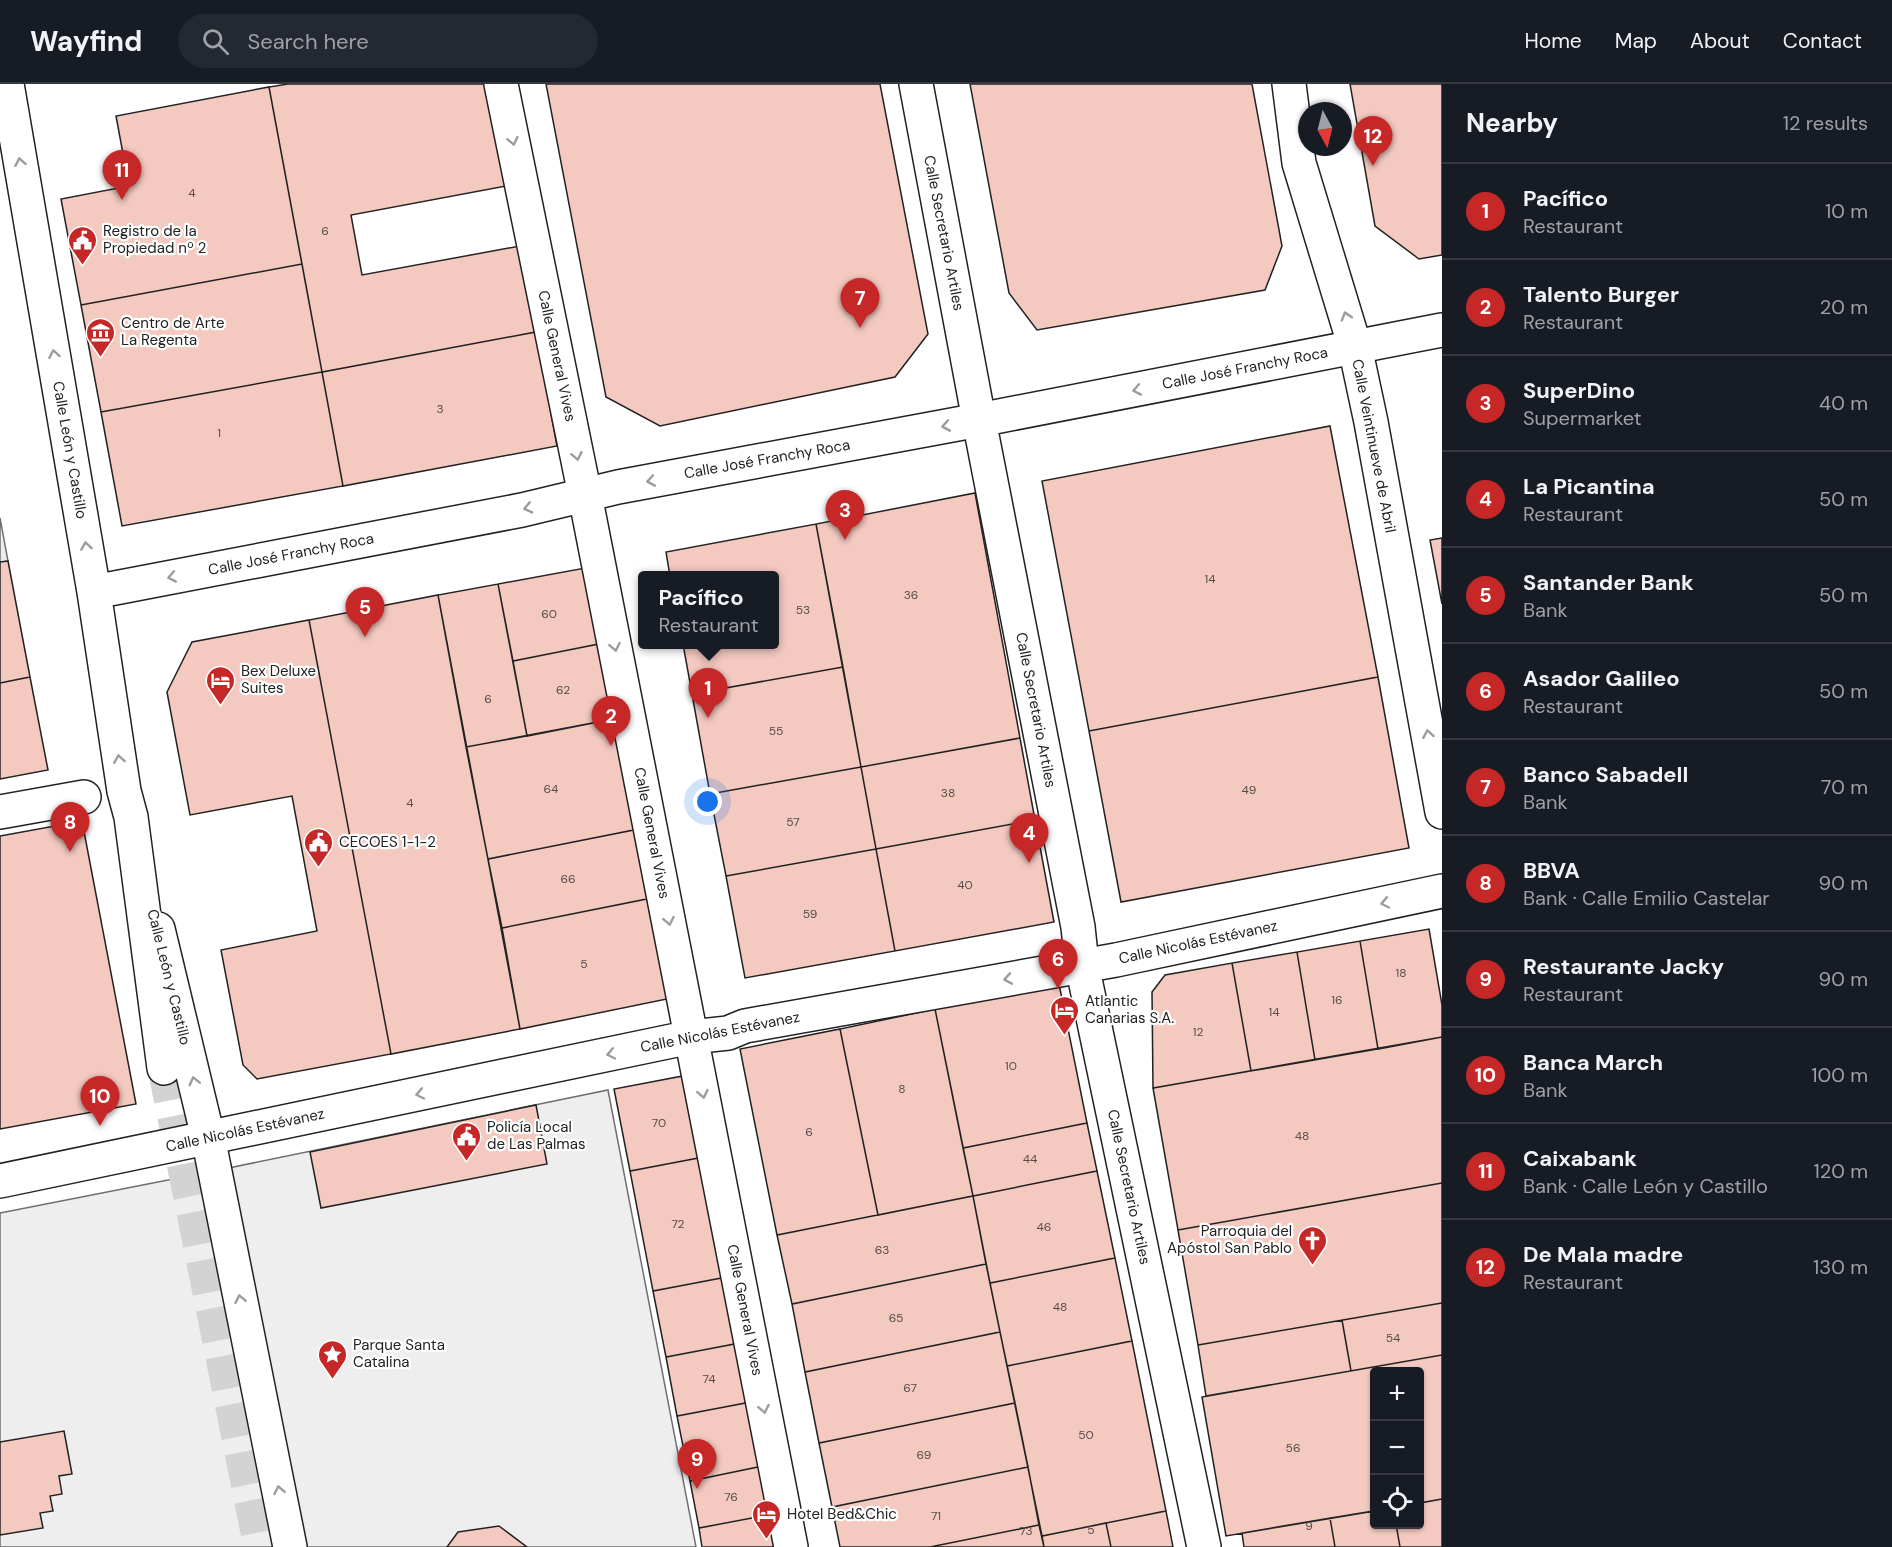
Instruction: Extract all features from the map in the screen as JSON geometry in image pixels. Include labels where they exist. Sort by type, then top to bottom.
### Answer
[{"type":"street","name":"Calle León y Castillo","points":[[7,84],[94,592],[127,804],[164,1068]]},
{"type":"street","name":"Calle General Vives","points":[[501,84],[585,495],[791,1547]]},
{"type":"street","name":"Calle Secretario Artiles","points":[[916,84],[1078,927],[1082,965],[1204,1547]]},
{"type":"street","name":"Calle Veintinueve de Abril","points":[[1289,84],[1299,163],[1355,347],[1371,422],[1442,812]]},
{"type":"street","name":"Calle José Franchy Roca","points":[[94,592],[522,510],[618,487],[1442,330]]},
{"type":"street","points":[[0,812],[84,797],[127,804]]},
{"type":"street","name":"Calle León y Castillo","points":[[127,804],[208,1137],[290,1547]]},
{"type":"street","name":"Calle Nicolás Estévanez","points":[[0,1181],[691,1037],[728,1033],[745,1026],[1082,965],[1442,891]]},
{"type":"shaded area","points":[[0,518],[8,561],[0,562]]},
{"type":"shaded area","name":"Parque Santa Catalina","points":[[608,1090],[696,1547],[0,1547],[0,1213]]},
{"type":"building","points":[[288,84],[492,84],[511,185],[351,215],[362,275],[520,246],[536,332],[322,372],[269,87]]},
{"type":"building","points":[[546,84],[880,84],[928,334],[895,377],[660,426],[606,397]]},
{"type":"building","points":[[970,84],[1252,84],[1282,246],[1265,290],[1037,330],[1009,293]]},
{"type":"building","points":[[1350,84],[1442,84],[1442,255],[1419,259],[1375,226]]},
{"type":"building","points":[[269,87],[302,264],[81,305],[61,199],[129,186],[116,116]]},
{"type":"building","points":[[302,264],[322,372],[101,412],[81,305]]},
{"type":"building","points":[[536,332],[557,446],[343,486],[322,372]]},
{"type":"building","points":[[322,372],[343,486],[122,526],[101,412]]},
{"type":"building","points":[[1330,426],[1378,677],[1089,731],[1042,481]]},
{"type":"building","points":[[975,493],[1020,738],[861,767],[816,524]]},
{"type":"building","points":[[816,524],[843,667],[692,694],[684,649],[779,649],[779,571],[669,571],[666,552]]},
{"type":"building","points":[[1442,538],[1442,604],[1430,540]]},
{"type":"building","points":[[8,561],[30,677],[0,683],[0,562]]},
{"type":"building","points":[[585,568],[599,644],[513,661],[498,584]]},
{"type":"building","points":[[498,584],[527,736],[466,747],[438,595]]},
{"type":"building","points":[[438,595],[520,1029],[391,1054],[309,620]]},
{"type":"building","points":[[309,620],[391,1054],[257,1079],[243,1065],[221,950],[317,931],[292,796],[190,815],[167,692],[192,642]]},
{"type":"building","points":[[599,644],[614,719],[527,736],[513,661]]},
{"type":"building","points":[[843,667],[861,767],[710,794],[692,694]]},
{"type":"building","points":[[30,677],[48,770],[0,779],[0,683]]},
{"type":"building","points":[[1378,677],[1409,848],[1121,902],[1089,731]]},
{"type":"building","points":[[614,719],[634,830],[488,859],[466,747]]},
{"type":"building","points":[[1020,738],[1035,820],[876,849],[861,767]]},
{"type":"building","points":[[861,767],[876,849],[726,876],[710,794]]},
{"type":"building","points":[[1035,820],[1054,922],[895,951],[876,849]]},
{"type":"building","points":[[82,821],[136,1104],[0,1129],[0,836]]},
{"type":"building","points":[[634,830],[647,899],[502,928],[488,859]]},
{"type":"building","points":[[876,849],[895,951],[745,978],[726,876]]},
{"type":"building","points":[[647,899],[667,999],[520,1029],[502,928]]},
{"type":"building","points":[[1429,929],[1442,1005],[1442,1037],[1378,1049],[1360,941]]},
{"type":"building","points":[[1360,941],[1378,1049],[1315,1060],[1297,952]]},
{"type":"building","points":[[1297,952],[1315,1060],[1251,1071],[1232,963]]},
{"type":"building","points":[[1232,963],[1251,1071],[1153,1088],[1152,992],[1165,975]]},
{"type":"building","points":[[1059,984],[1087,1123],[963,1148],[935,1009]]},
{"type":"building","points":[[935,1009],[973,1196],[878,1215],[840,1029]]},
{"type":"building","points":[[840,1029],[878,1215],[777,1235],[740,1049]]},
{"type":"building","points":[[1442,1037],[1442,1183],[1178,1230],[1153,1088]]},
{"type":"building","points":[[688,1075],[704,1157],[630,1171],[614,1089]]},
{"type":"building","points":[[536,1105],[547,1164],[321,1208],[310,1152]]},
{"type":"building","points":[[1087,1123],[1097,1171],[973,1196],[963,1148]]},
{"type":"building","points":[[704,1157],[727,1277],[653,1291],[630,1171]]},
{"type":"building","points":[[1097,1171],[1115,1258],[990,1283],[973,1196]]},
{"type":"building","name":"Parroquia del Apóstol San Pablo","points":[[1442,1183],[1442,1303],[1198,1345],[1178,1230]]},
{"type":"building","points":[[973,1196],[986,1264],[792,1304],[777,1235]]},
{"type":"building","points":[[1115,1258],[1132,1341],[1007,1366],[990,1283]]},
{"type":"building","points":[[986,1264],[1000,1332],[805,1372],[792,1304]]},
{"type":"building","points":[[727,1277],[740,1343],[666,1357],[653,1291]]},
{"type":"building","points":[[1442,1303],[1442,1355],[1351,1371],[1342,1320]]},
{"type":"building","points":[[1342,1320],[1351,1371],[1206,1396],[1198,1345]]},
{"type":"building","points":[[1000,1332],[1015,1403],[819,1443],[805,1372]]},
{"type":"building","points":[[1132,1341],[1166,1511],[1042,1536],[1007,1366]]},
{"type":"building","points":[[740,1343],[751,1402],[677,1416],[666,1357]]},
{"type":"building","points":[[1442,1355],[1442,1499],[1424,1502],[1424,1367],[1373,1367]]},
{"type":"building","points":[[1370,1368],[1370,1512],[1226,1536],[1202,1397]]},
{"type":"building","points":[[751,1402],[763,1466],[690,1481],[677,1416]]},
{"type":"building","points":[[1015,1403],[1028,1467],[832,1507],[819,1443]]},
{"type":"building","points":[[64,1431],[72,1474],[59,1476],[62,1494],[50,1496],[53,1511],[40,1513],[43,1528],[0,1535],[0,1442]]},
{"type":"building","points":[[763,1466],[773,1514],[699,1528],[690,1481]]},
{"type":"building","points":[[1028,1467],[1039,1525],[930,1547],[840,1547],[832,1507]]},
{"type":"building","points":[[1442,1499],[1442,1547],[1400,1547],[1397,1529],[1424,1529],[1424,1502]]},
{"type":"building","points":[[1166,1511],[1173,1547],[1111,1547],[1106,1523]]},
{"type":"building","points":[[1370,1512],[1370,1529],[1397,1529],[1400,1547],[1335,1547],[1330,1518]]},
{"type":"building","points":[[773,1514],[779,1547],[702,1547],[699,1528]]},
{"type":"building","points":[[1330,1518],[1335,1547],[1244,1547],[1242,1533]]},
{"type":"building","points":[[1106,1523],[1111,1547],[1044,1547],[1042,1536]]},
{"type":"building","points":[[1039,1525],[1044,1547],[930,1547]]},
{"type":"building","points":[[499,1526],[527,1547],[447,1547],[458,1532]]},
{"type":"tunnel","points":[[164,1068],[260,1547]]},
{"type":"place","name":"De Mala madre","points":[[1373,166]]},
{"type":"place","name":"Caixabank","points":[[122,200]]},
{"type":"place","name":"Registro de la Propiedad nº 2","points":[[82,266]]},
{"type":"place","name":"Banco Sabadell","points":[[860,328]]},
{"type":"place","name":"Centro de Arte La Regenta","points":[[100,358]]},
{"type":"place","name":"SuperDino","points":[[845,540]]},
{"type":"place","name":"Santander Bank","points":[[365,637]]},
{"type":"place","name":"Bex Deluxe Suites","points":[[220,706]]},
{"type":"place","name":"Pacífico","points":[[708,718]]},
{"type":"place","name":"Talento Burger","points":[[611,746]]},
{"type":"place","name":"BBVA","points":[[70,852]]},
{"type":"place","name":"La Picantina","points":[[1029,863]]},
{"type":"place","name":"CECOES 1-1-2","points":[[318,868]]},
{"type":"place","name":"Asador Galileo","points":[[1058,989]]},
{"type":"place","name":"Atlantic Canarias S.A.","points":[[1064,1036]]},
{"type":"place","name":"Banca March","points":[[100,1126]]},
{"type":"place","name":"Policía Local de Las Palmas","points":[[466,1162]]},
{"type":"place","name":"Parroquia del Apóstol San Pablo","points":[[1313,1266]]},
{"type":"place","name":"Parque Santa Catalina","points":[[332,1380]]},
{"type":"place","name":"Restaurante Jacky","points":[[697,1489]]},
{"type":"place","name":"Hotel Bed&Chic","points":[[766,1540]]}]
